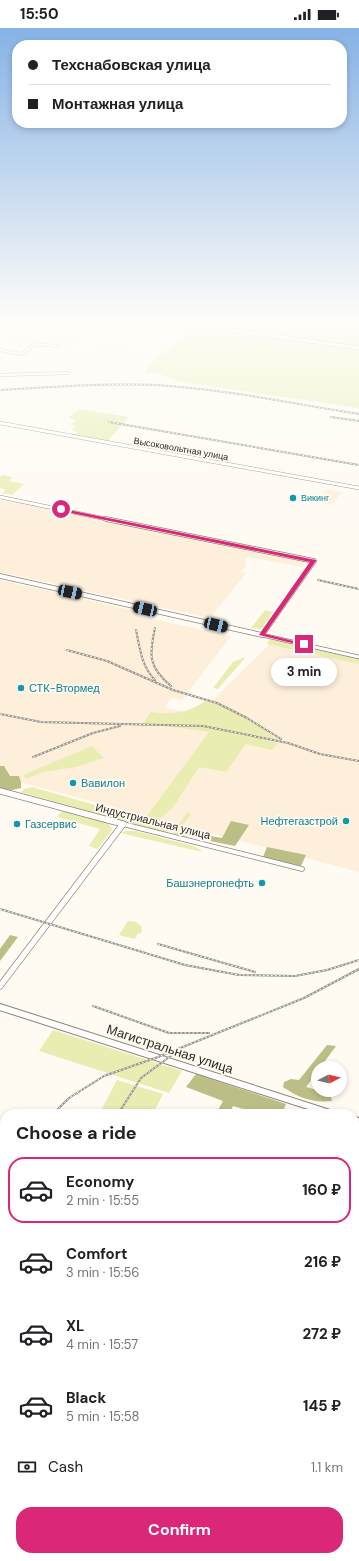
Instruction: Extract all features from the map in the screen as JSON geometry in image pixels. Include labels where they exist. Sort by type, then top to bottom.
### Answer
[{"type":"main road","name":"Индустриальная улица","points":[[0,790],[123,824]]},
{"type":"main road","points":[[0,986],[123,824]]},
{"type":"main road","name":"Магистральная улица","points":[[0,1007],[316,1109]]},
{"type":"street","name":"Высоковольтная улица","points":[[0,423],[359,488]]},
{"type":"street","points":[[0,497],[314,561],[262,635]]},
{"type":"street","points":[[0,576],[359,657]]},
{"type":"street","name":"Индустриальная улица","points":[[123,824],[302,869]]},
{"type":"shaded area","points":[[326,489],[342,492],[332,505],[316,502]]},
{"type":"shaded area","points":[[0,500],[307,559],[303,567],[248,557],[245,559],[246,566],[240,572],[246,573],[210,618],[0,572]]},
{"type":"shaded area","points":[[0,580],[140,612],[138,616],[231,636],[182,700],[170,698],[165,708],[199,714],[276,638],[359,657],[359,872],[0,777]]},
{"type":"green space","points":[[252,393],[359,393],[359,408]]},
{"type":"green space","points":[[79,409],[129,417],[108,441],[73,435],[77,432],[72,430],[76,426],[70,425],[76,420],[68,418]]},
{"type":"green space","points":[[2,475],[13,477],[9,481],[24,484],[12,495],[2,493],[6,490],[0,488],[0,477]]},
{"type":"green space","points":[[265,610],[273,612],[261,629],[251,628]]},
{"type":"green space","points":[[270,639],[359,659],[359,664],[267,644]]},
{"type":"green space","points":[[245,658],[218,689],[213,688],[233,662]]},
{"type":"green space","points":[[206,701],[216,703],[236,711],[280,741],[260,739],[278,743],[272,750],[246,744],[226,772],[199,767],[172,809],[159,819],[170,826],[165,833],[21,792],[24,789],[32,787],[130,815],[146,817],[209,732],[157,725],[141,727],[151,712],[174,713],[186,711]]},
{"type":"green space","points":[[92,746],[104,758],[76,767],[43,772],[26,779],[23,775]]},
{"type":"green space","points":[[0,766],[4,766],[10,776],[19,776],[21,788],[12,790],[0,789]]},
{"type":"green space","points":[[65,811],[108,823],[112,830],[97,849],[89,846],[100,829],[57,817],[61,812]]},
{"type":"green space","points":[[187,812],[191,814],[179,830],[191,834],[186,837],[173,835],[173,833]]},
{"type":"green space","points":[[231,821],[249,825],[235,846],[210,841],[210,836],[222,838]]},
{"type":"green space","points":[[126,831],[136,831],[193,846],[202,852],[120,833]]},
{"type":"green space","points":[[267,847],[306,855],[301,866],[263,857]]},
{"type":"green space","points":[[128,921],[136,922],[141,926],[142,930],[140,934],[138,933],[136,936],[137,937],[134,939],[119,935]]},
{"type":"green space","points":[[10,935],[18,937],[0,961],[0,949]]},
{"type":"green space","points":[[53,1030],[182,1071],[169,1093],[39,1051]]},
{"type":"green space","points":[[327,1045],[336,1046],[325,1061],[314,1061]]},
{"type":"green space","points":[[311,1065],[311,1080],[306,1087],[311,1088],[311,1097],[331,1097],[332,1101],[306,1099],[283,1087],[284,1082],[291,1079],[299,1080]]},
{"type":"green space","points":[[196,1074],[286,1104],[284,1109],[244,1109],[233,1106],[232,1109],[219,1109],[223,1101],[186,1087]]},
{"type":"green space","points":[[117,1080],[163,1094],[156,1109],[102,1109]]},
{"type":"railway","points":[[230,393],[359,414]]},
{"type":"railway","points":[[331,417],[359,421]]},
{"type":"railway","points":[[109,422],[359,465]]},
{"type":"railway","points":[[318,580],[359,589]]},
{"type":"railway","points":[[155,628],[151,653],[152,660],[158,673],[171,686]]},
{"type":"railway","points":[[136,630],[144,663],[150,675],[155,680]]},
{"type":"railway","points":[[67,650],[107,661],[173,690],[217,703],[247,718],[281,739]]},
{"type":"railway","points":[[0,714],[41,722],[203,726],[288,743],[320,754],[359,761]]},
{"type":"railway","points":[[33,757],[93,733],[120,726]]},
{"type":"railway","points":[[0,909],[185,965],[239,975],[295,976],[327,970],[359,960]]},
{"type":"railway","points":[[158,944],[255,972]]},
{"type":"railway","points":[[58,1109],[69,1098],[104,1076],[158,1057],[304,998],[359,969]]},
{"type":"railway","points":[[93,1006],[169,1033],[209,1033]]},
{"type":"railway","points":[[121,1109],[141,1078],[172,1055]]},
{"type":"place","name":"Викинг","points":[[293,498]]},
{"type":"place","name":"СТК-Втормед","points":[[21,688]]},
{"type":"place","name":"Вавилон","points":[[73,783]]},
{"type":"place","name":"Нефтегазстрой","points":[[346,821]]},
{"type":"place","name":"Газсервис","points":[[17,824]]},
{"type":"place","name":"Башэнергонефть","points":[[262,883]]},
{"type":"route","points":[[61,509],[314,561],[262,635],[304,644]]}]
